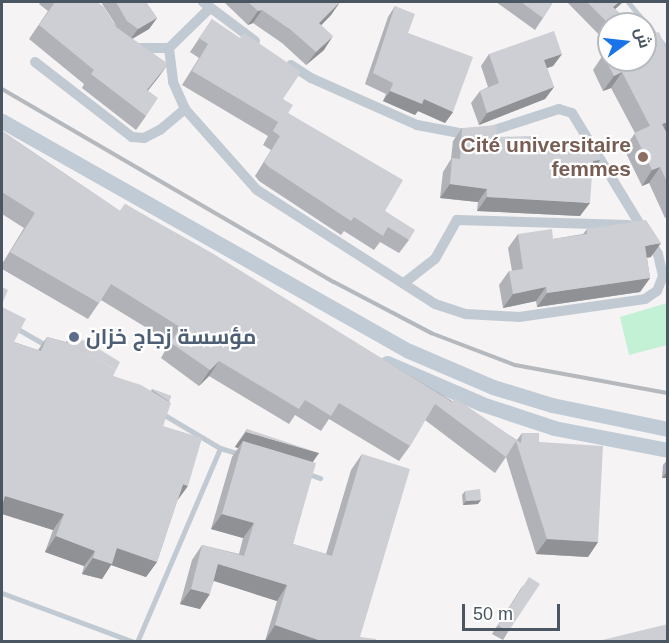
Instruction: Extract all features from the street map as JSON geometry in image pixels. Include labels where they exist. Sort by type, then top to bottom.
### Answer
[{"type":"main road","points":[[2,121],[409,351],[493,387],[552,405],[668,429]]},
{"type":"main road","points":[[370,353],[400,371],[482,404],[554,428],[668,450]]},
{"type":"street","points":[[264,47],[206,5],[170,48],[173,82],[185,109],[257,190],[435,304],[494,317],[645,299],[657,291],[663,276],[658,254],[572,113],[559,109],[473,135],[444,133],[417,125],[311,78],[283,59]]},
{"type":"street","points":[[119,41],[127,47],[145,50],[170,48]]},
{"type":"street","points":[[35,62],[132,137],[144,138],[160,130],[185,109]]},
{"type":"street","points":[[404,283],[426,270],[458,220],[642,225]]},
{"type":"lane","points":[[628,2],[668,50]]},
{"type":"lane","points":[[11,325],[51,349]]},
{"type":"lane","points":[[151,407],[220,448],[254,458]]},
{"type":"lane","points":[[2,593],[136,642],[220,448]]},
{"type":"lane","points":[[298,471],[320,477]]},
{"type":"green space","points":[[667,303],[667,345],[629,355],[620,317]]},
{"type":"building","points":[[55,2],[97,2],[104,7],[116,27],[168,64],[147,90],[158,98],[146,116],[91,74],[94,70],[39,25]]},
{"type":"building","points":[[116,2],[146,2],[157,18],[138,29],[127,21]]},
{"type":"building","points":[[248,2],[340,2],[319,23],[333,36],[316,52],[291,30],[262,10],[258,11]]},
{"type":"building","points":[[521,2],[553,2],[543,18]]},
{"type":"building","points":[[587,2],[619,2],[613,7],[619,12],[597,12]]},
{"type":"building","points":[[395,6],[415,14],[408,33],[473,57],[453,112],[424,99],[422,104],[390,91],[393,83],[373,73]]},
{"type":"building","points":[[212,19],[240,38],[244,33],[301,72],[283,99],[293,105],[288,113],[403,180],[385,211],[415,230],[409,240],[388,227],[383,236],[354,217],[351,221],[264,162],[280,136],[273,131],[278,122],[192,71],[208,44],[199,38]]},
{"type":"building","points":[[554,31],[562,54],[544,60],[554,87],[487,113],[480,91],[499,83],[489,54]]},
{"type":"building","points":[[659,32],[668,54],[668,94],[666,95],[668,122],[662,124],[668,136],[668,184],[660,167],[652,170],[634,133],[650,126],[622,72],[657,72],[657,33]]},
{"type":"building","points":[[497,125],[496,137],[532,136],[533,144],[597,140],[600,160],[593,161],[590,203],[487,197],[487,189],[450,184],[452,158],[460,159],[462,128]]},
{"type":"building","points":[[2,131],[120,211],[125,204],[212,253],[452,402],[455,398],[521,443],[522,433],[539,433],[539,442],[603,446],[598,542],[547,539],[516,441],[506,457],[435,404],[410,446],[339,403],[331,416],[305,400],[299,409],[219,361],[210,370],[171,343],[180,327],[111,284],[99,303],[10,252],[35,213],[2,192]]},
{"type":"building","points":[[646,220],[661,243],[645,246],[650,278],[547,293],[546,287],[513,294],[509,271],[523,269],[518,234],[552,229],[553,239],[587,234],[587,229]]},
{"type":"building","points":[[2,287],[8,290],[2,304]]},
{"type":"building","points":[[2,307],[26,319],[14,342],[41,351],[47,337],[72,344],[116,370],[113,376],[141,385],[171,403],[163,426],[202,438],[188,486],[183,484],[157,562],[117,548],[112,564],[93,558],[95,551],[56,536],[64,514],[5,496],[2,506]]},
{"type":"building","points":[[69,337],[86,341],[120,362],[116,370],[68,342]]},
{"type":"building","points":[[152,390],[171,396],[169,401]]},
{"type":"building","points":[[247,429],[319,453],[246,432]]},
{"type":"building","points":[[243,441],[316,463],[293,544],[332,556],[362,454],[410,469],[360,637],[376,639],[376,642],[324,642],[275,625],[287,585],[218,564],[210,594],[191,589],[202,545],[244,556],[254,523],[222,514]]},
{"type":"building","points":[[480,489],[481,500],[466,501],[465,491]]},
{"type":"building","points":[[529,577],[540,584],[508,632],[498,625]]},
{"type":"building","points":[[668,624],[668,642],[594,642]]},
{"type":"railway","points":[[2,89],[334,282],[431,333],[515,365],[668,393]]},
{"type":"place","name":"Cité universitaire femmes","points":[[643,157]]},
{"type":"place","name":"مؤسسة زجاج خزان","points":[[74,337]]}]
